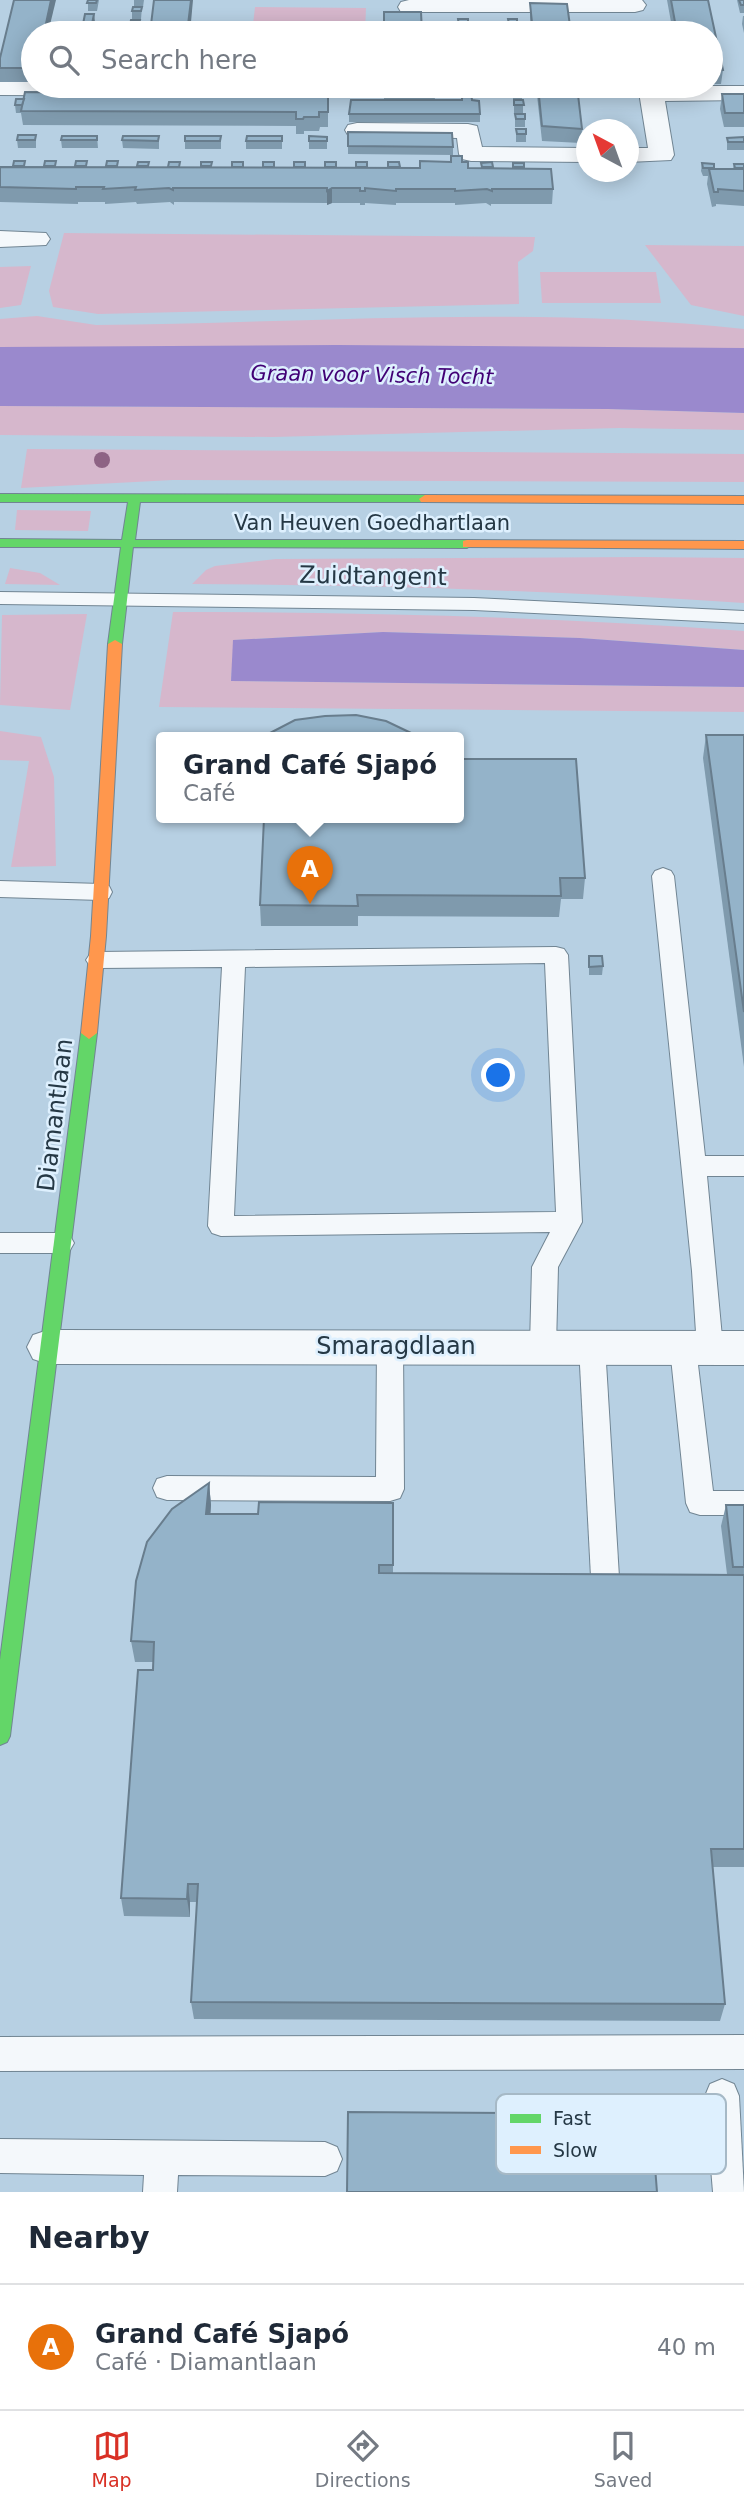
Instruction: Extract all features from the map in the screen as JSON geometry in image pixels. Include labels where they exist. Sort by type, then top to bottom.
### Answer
[{"type":"main road","name":"Van Heuven Goedhartlaan","points":[[0,498],[744,500]]},
{"type":"main road","name":"Diamantlaan","points":[[0,1736],[98,960],[109,716],[119,599],[135,498]]},
{"type":"main road","name":"Van Heuven Goedhartlaan","points":[[0,543],[744,545]]},
{"type":"street","points":[[410,7],[578,2],[636,9]]},
{"type":"street","points":[[0,88],[21,88]]},
{"type":"street","points":[[723,92],[744,93]]},
{"type":"street","points":[[639,155],[662,155],[652,98]]},
{"type":"street","points":[[357,130],[468,131],[471,154],[576,155]]},
{"type":"street","points":[[0,239],[37,239]]},
{"type":"street","name":"Smaragdlaan","points":[[48,1347],[712,1348]]},
{"type":"lane","name":"Zuidtangent","points":[[0,598],[474,604],[744,617]]},
{"type":"lane","points":[[663,876],[712,1348],[700,1503],[744,1503]]},
{"type":"lane","points":[[0,889],[102,892]]},
{"type":"lane","points":[[98,960],[556,956],[569,1222],[545,1267],[543,1346]]},
{"type":"lane","points":[[234,958],[221,1226],[569,1222]]},
{"type":"lane","points":[[694,1166],[744,1166]]},
{"type":"lane","points":[[0,1243],[61,1243]]},
{"type":"lane","points":[[167,1488],[390,1489],[390,1346]]},
{"type":"lane","points":[[592,1346],[605,1577]]},
{"type":"lane","points":[[0,2054],[744,2052]]},
{"type":"lane","points":[[726,2144],[730,2192]]},
{"type":"lane","points":[[0,2156],[325,2160]]},
{"type":"lane","points":[[160,2192],[162,2158]]},
{"type":"shaded area","points":[[255,7],[366,8],[365,21],[253,21]]},
{"type":"shaded area","points":[[64,233],[535,237],[533,251],[518,262],[519,304],[98,314],[53,307],[49,291]]},
{"type":"shaded area","points":[[645,245],[744,246],[744,316],[691,305]]},
{"type":"shaded area","points":[[31,266],[21,305],[0,308],[0,267]]},
{"type":"shaded area","points":[[540,272],[656,272],[661,303],[542,303]]},
{"type":"shaded area","points":[[37,316],[96,325],[420,317],[582,318],[744,329],[744,348],[0,347],[0,319]]},
{"type":"shaded area","points":[[0,406],[608,409],[744,413],[744,430],[619,428],[273,437],[0,435]]},
{"type":"shaded area","points":[[27,449],[744,454],[744,482],[173,480],[21,488]]},
{"type":"shaded area","points":[[17,510],[91,511],[88,531],[15,530]]},
{"type":"shaded area","points":[[744,558],[744,603],[468,589],[192,584],[206,570],[215,566],[276,559]]},
{"type":"shaded area","points":[[10,568],[40,573],[60,585],[5,584]]},
{"type":"shaded area","points":[[173,612],[458,616],[744,631],[744,650],[580,638],[383,632],[234,640],[231,681],[744,687],[744,712],[159,707]]},
{"type":"shaded area","points":[[87,614],[70,710],[0,705],[2,615]]},
{"type":"shaded area","points":[[0,731],[41,737],[54,777],[56,866],[11,867],[29,761],[0,760]]},
{"type":"water","name":"Graan voor Visch Tocht","points":[[337,345],[744,348],[744,413],[608,409],[0,406],[0,347]]},
{"type":"water","points":[[383,632],[580,638],[744,650],[744,687],[231,681],[233,640]]},
{"type":"building","points":[[14,0],[51,0],[47,21],[21,21],[21,68],[0,68]]},
{"type":"building","points":[[154,0],[191,0],[188,21],[151,21]]},
{"type":"building","points":[[671,0],[708,0],[712,21],[675,21]]},
{"type":"building","points":[[530,3],[567,4],[569,21],[532,21]]},
{"type":"building","points":[[133,7],[142,7],[141,11],[132,11]]},
{"type":"building","points":[[384,12],[421,12],[421,21],[384,21]]},
{"type":"building","points":[[85,14],[94,14],[93,21],[84,21]]},
{"type":"building","points":[[723,94],[744,94],[744,113],[725,113]]},
{"type":"building","points":[[24,98],[328,98],[328,112],[319,112],[319,117],[303,119],[296,119],[296,112],[21,111]]},
{"type":"building","points":[[472,98],[479,101],[480,114],[349,114],[351,100]]},
{"type":"building","points":[[539,98],[578,98],[581,119],[576,119],[576,129],[542,126]]},
{"type":"building","points":[[16,99],[24,99],[22,105],[15,105]]},
{"type":"building","points":[[514,100],[523,100],[524,105],[514,105]]},
{"type":"building","points":[[515,114],[525,114],[525,119],[516,119]]},
{"type":"building","points":[[516,129],[526,129],[526,134],[517,134]]},
{"type":"building","points":[[348,132],[452,133],[453,147],[348,146]]},
{"type":"building","points":[[18,135],[36,135],[35,140],[17,140]]},
{"type":"building","points":[[62,136],[97,136],[97,140],[61,140]]},
{"type":"building","points":[[123,136],[159,136],[158,141],[122,140]]},
{"type":"building","points":[[185,136],[221,136],[220,141],[185,141]]},
{"type":"building","points":[[247,136],[282,136],[282,141],[246,141]]},
{"type":"building","points":[[309,136],[327,137],[327,141],[309,141]]},
{"type":"building","points":[[744,137],[744,142],[728,142],[727,138]]},
{"type":"building","points":[[451,156],[462,156],[462,162],[468,162],[468,168],[551,169],[553,189],[396,191],[365,188],[365,191],[360,191],[360,188],[332,188],[327,191],[327,188],[135,190],[136,187],[0,187],[0,167],[420,168],[420,161],[451,162]]},
{"type":"building","points":[[14,161],[25,161],[24,166],[13,166]]},
{"type":"building","points":[[45,161],[56,161],[55,166],[44,166]]},
{"type":"building","points":[[76,161],[87,161],[86,166],[75,166]]},
{"type":"building","points":[[107,161],[118,161],[117,166],[106,166]]},
{"type":"building","points":[[138,162],[149,162],[148,166],[137,166]]},
{"type":"building","points":[[169,162],[180,162],[179,167],[168,167]]},
{"type":"building","points":[[201,162],[212,162],[211,166],[201,166]]},
{"type":"building","points":[[232,162],[243,162],[243,167],[232,167]]},
{"type":"building","points":[[263,162],[274,162],[274,167],[263,167]]},
{"type":"building","points":[[294,162],[305,162],[305,167],[294,167]]},
{"type":"building","points":[[325,162],[336,162],[336,167],[325,167]]},
{"type":"building","points":[[356,162],[367,162],[367,167],[356,167]]},
{"type":"building","points":[[388,162],[399,162],[400,167],[388,167]]},
{"type":"building","points":[[492,162],[493,167],[482,167],[481,163]]},
{"type":"building","points":[[513,163],[524,163],[524,167],[513,167]]},
{"type":"building","points":[[702,163],[714,164],[714,168],[703,168]]},
{"type":"building","points":[[734,164],[744,164],[744,168],[735,168]]},
{"type":"building","points":[[709,169],[744,169],[744,191],[718,189],[718,192],[714,192]]},
{"type":"building","points":[[356,715],[386,721],[409,732],[272,732],[295,720]]},
{"type":"building","points":[[706,735],[744,735],[744,1012]]},
{"type":"building","points":[[464,759],[576,759],[585,878],[560,878],[561,896],[357,895],[358,906],[260,905],[264,823],[464,823]]},
{"type":"building","points":[[589,956],[602,956],[603,966],[589,967]]},
{"type":"building","points":[[209,1483],[206,1514],[258,1514],[259,1502],[393,1503],[393,1565],[379,1565],[379,1573],[744,1575],[744,1849],[711,1849],[725,2004],[191,2002],[198,1884],[188,1884],[187,1899],[121,1898],[138,1670],[153,1670],[154,1642],[131,1641],[136,1581],[147,1542],[172,1509]]},
{"type":"building","points":[[726,1505],[744,1505],[744,1567],[733,1567]]},
{"type":"building","points":[[348,2112],[496,2113],[496,2174],[656,2174],[657,2192],[347,2192]]},
{"type":"traffic: fast","points":[[0,498],[425,499]]},
{"type":"traffic: fast","points":[[115,644],[119,599],[135,498]]},
{"type":"traffic: fast","points":[[0,543],[467,544]]},
{"type":"traffic: fast","points":[[0,1736],[89,1033]]},
{"type":"traffic: slow","points":[[425,499],[744,500]]},
{"type":"traffic: slow","points":[[467,544],[744,545]]},
{"type":"traffic: slow","points":[[89,1033],[98,936],[115,644]]},
{"type":"place","name":"Grand Café Sjapó","points":[[310,904]]}]
